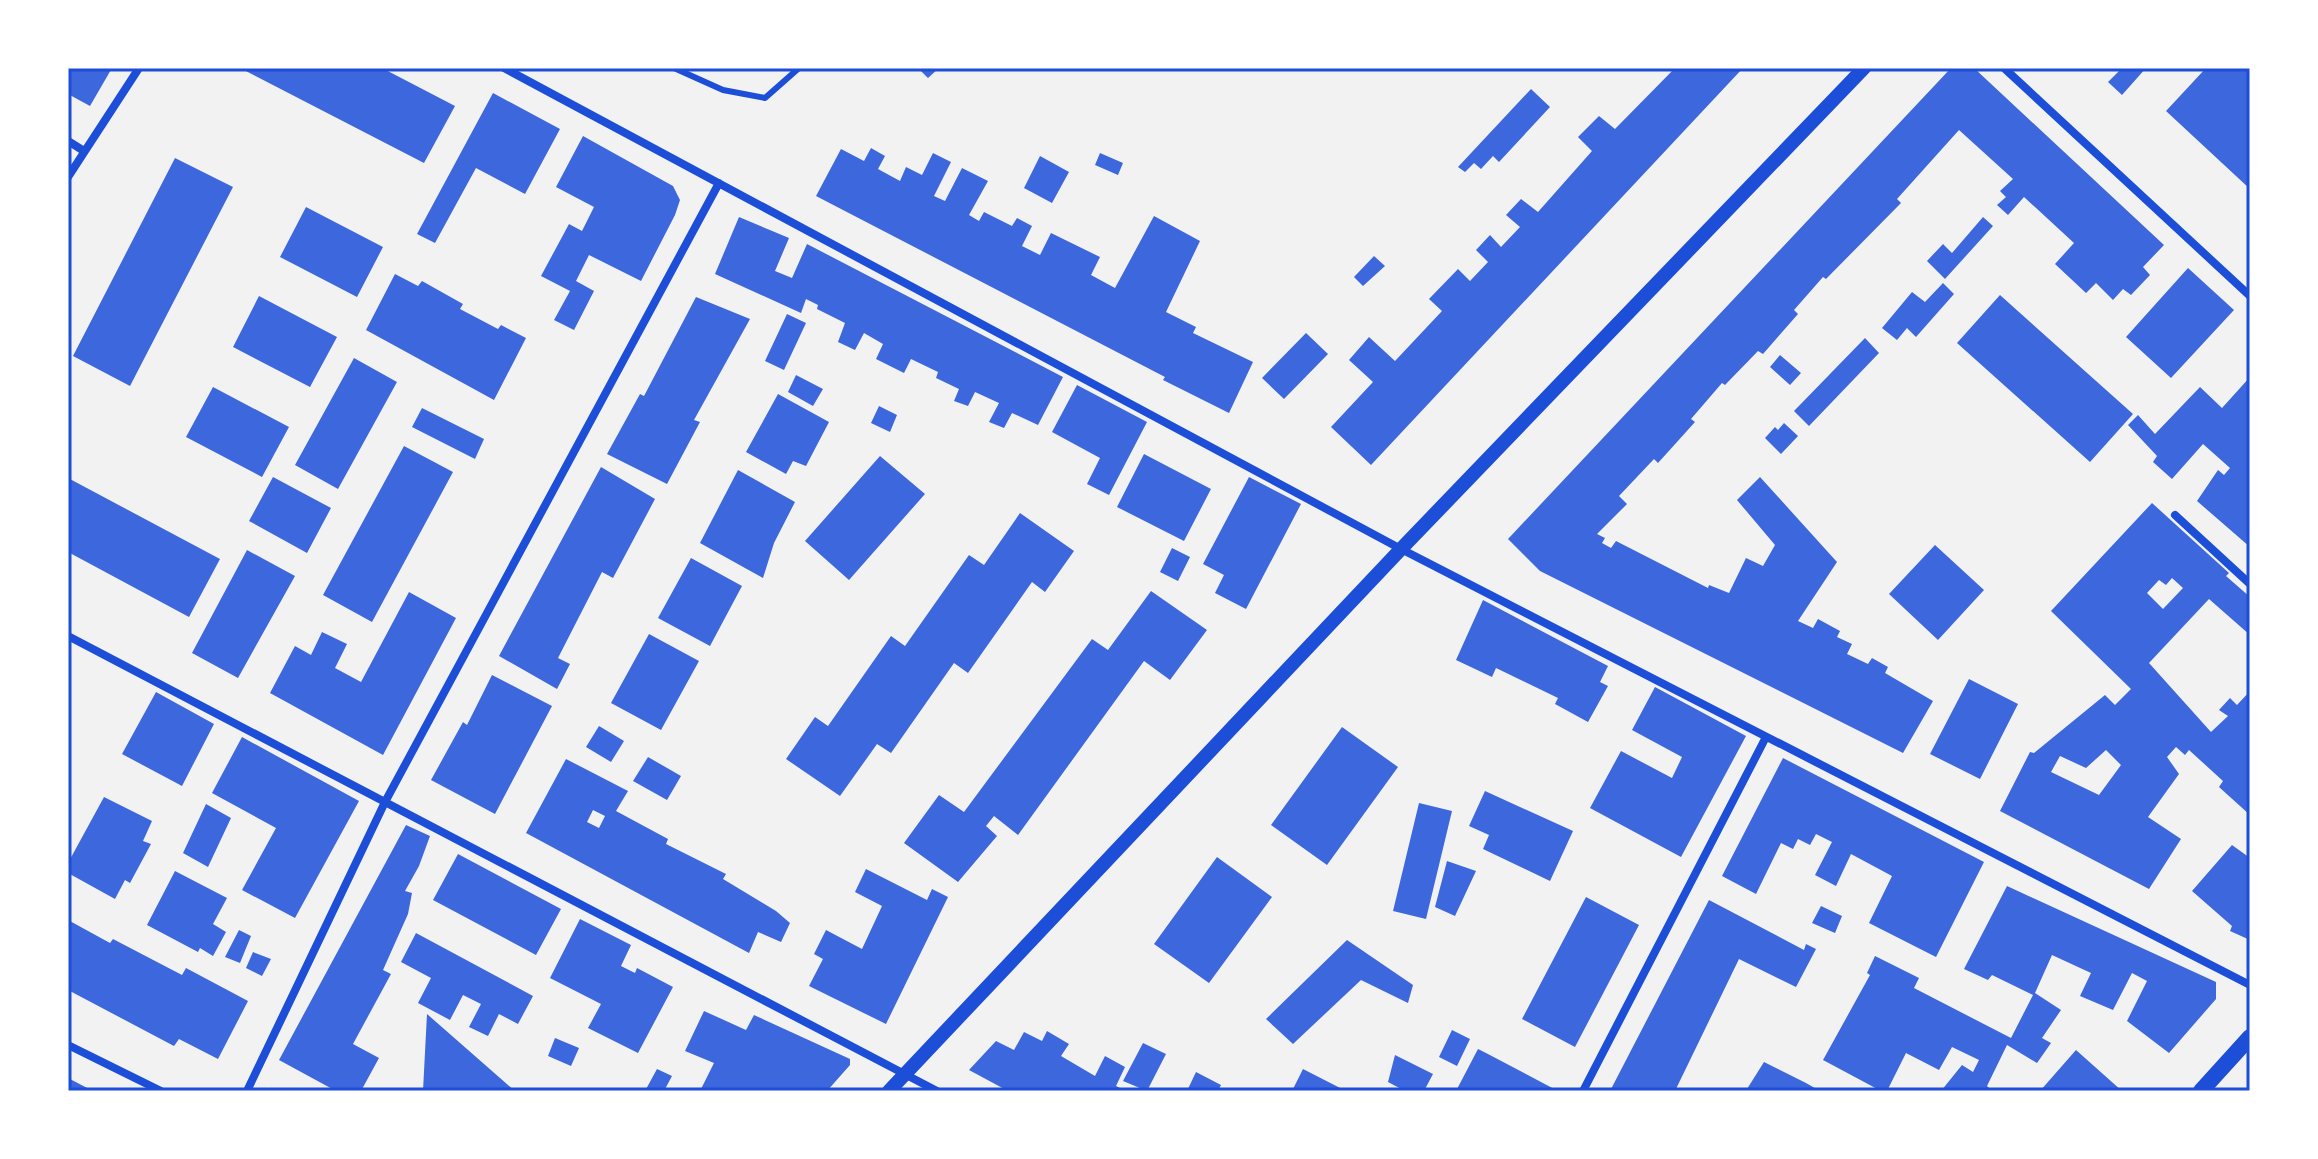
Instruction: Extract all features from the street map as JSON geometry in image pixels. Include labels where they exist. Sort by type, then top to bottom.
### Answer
[{"type":"main road","points":[[2201,1091],[2250,1037]]},
{"type":"street","points":[[68,177],[139,68]]},
{"type":"street","points":[[504,68],[1401,549],[2250,985]]},
{"type":"street","points":[[889,1091],[1401,549],[1864,68]]},
{"type":"street","points":[[2004,68],[2250,296]]},
{"type":"street","points":[[68,141],[84,151]]},
{"type":"street","points":[[247,1091],[385,802],[719,183]]},
{"type":"street","points":[[2175,515],[2250,584]]},
{"type":"street","points":[[68,636],[937,1091]]},
{"type":"street","points":[[1583,1091],[1766,737]]},
{"type":"street","points":[[68,1045],[161,1091]]},
{"type":"lane","points":[[674,68],[723,90],[765,98],[799,68]]},
{"type":"building","points":[[68,68],[112,68],[90,106],[68,94]]},
{"type":"building","points":[[240,68],[382,68],[455,106],[424,163]]},
{"type":"building","points":[[918,68],[939,68],[928,78]]},
{"type":"building","points":[[1675,68],[1743,68],[1371,465],[1331,427],[1373,382],[1349,360],[1369,337],[1395,361],[1442,311],[1429,299],[1458,269],[1470,281],[1488,262],[1476,250],[1490,235],[1501,247],[1520,227],[1506,215],[1521,199],[1538,212],[1592,151],[1578,137],[1599,116],[1615,129]]},
{"type":"building","points":[[1951,68],[1974,68],[2164,245],[2143,267],[2150,275],[2131,295],[2123,289],[2113,300],[2096,283],[2086,293],[2055,264],[2074,243],[2024,197],[2008,215],[1997,205],[2006,197],[2000,191],[2013,179],[1959,130],[1897,199],[1901,203],[1826,279],[1823,277],[1794,310],[1798,314],[1763,354],[1758,351],[1725,385],[1722,383],[1691,419],[1695,422],[1658,463],[1654,459],[1619,496],[1627,504],[1597,534],[1605,538],[1602,543],[1611,548],[1616,541],[1708,588],[1709,585],[1729,593],[1746,558],[1763,566],[1775,545],[1737,500],[1760,477],[1837,562],[1798,621],[1813,628],[1818,619],[1840,631],[1837,637],[1852,644],[1847,654],[1868,664],[1872,658],[1888,667],[1885,673],[1933,701],[1903,753],[1540,571],[1508,539]]},
{"type":"building","points":[[2122,68],[2146,68],[2122,95],[2108,82]]},
{"type":"building","points":[[2206,68],[2250,68],[2250,189],[2166,111]]},
{"type":"building","points":[[1531,89],[1550,107],[1499,162],[1493,156],[1481,169],[1474,163],[1465,172],[1458,167]]},
{"type":"building","points":[[493,93],[560,129],[525,194],[476,168],[435,243],[417,234]]},
{"type":"building","points":[[583,136],[673,186],[680,200],[641,281],[589,255],[576,281],[594,291],[574,330],[554,320],[570,291],[541,276],[569,224],[582,231],[594,207],[556,187]]},
{"type":"building","points":[[871,148],[885,156],[878,169],[900,181],[906,167],[922,175],[933,153],[951,162],[934,196],[945,201],[962,168],[988,181],[969,215],[979,221],[984,212],[1012,226],[1017,218],[1032,226],[1022,246],[1040,255],[1051,233],[1100,257],[1091,275],[1115,288],[1154,216],[1200,241],[1166,312],[1196,327],[1193,333],[1253,362],[1229,413],[816,196],[841,149],[864,161]]},
{"type":"building","points":[[1100,153],[1123,163],[1118,175],[1095,165]]},
{"type":"building","points":[[1040,156],[1069,172],[1052,203],[1024,188]]},
{"type":"building","points":[[175,158],[233,187],[130,386],[73,356]]},
{"type":"building","points":[[306,207],[383,247],[357,297],[280,257]]},
{"type":"building","points":[[739,217],[789,238],[775,271],[792,278],[807,244],[1063,377],[1038,425],[1012,413],[1004,428],[989,422],[999,403],[975,392],[968,406],[954,401],[959,389],[936,378],[938,372],[911,359],[904,373],[876,359],[883,344],[864,333],[855,350],[838,342],[845,323],[817,309],[818,305],[806,299],[801,313],[715,274]]},
{"type":"building","points":[[1983,217],[1993,226],[1945,279],[1927,261],[1943,244],[1952,253]]},
{"type":"building","points":[[1374,256],[1385,266],[1363,286],[1354,277]]},
{"type":"building","points":[[2188,268],[2234,310],[2171,378],[2126,337]]},
{"type":"building","points":[[395,274],[418,286],[422,281],[463,304],[460,309],[498,329],[501,325],[526,338],[494,400],[366,330]]},
{"type":"building","points":[[1943,283],[1954,294],[1916,337],[1907,328],[1897,340],[1882,328],[1912,292],[1925,302]]},
{"type":"building","points":[[2000,295],[2133,414],[2090,462],[1957,343]]},
{"type":"building","points":[[259,296],[337,337],[310,387],[233,347]]},
{"type":"building","points":[[696,297],[750,319],[694,420],[700,422],[667,484],[607,454],[640,394],[644,396]]},
{"type":"building","points":[[787,314],[806,323],[784,370],[765,361]]},
{"type":"building","points":[[1306,333],[1328,354],[1284,399],[1262,378]]},
{"type":"building","points":[[1865,338],[1879,353],[1809,426],[1794,411]]},
{"type":"building","points":[[1780,355],[1801,373],[1790,385],[1770,367]]},
{"type":"building","points":[[354,358],[397,382],[338,489],[295,465]]},
{"type":"building","points":[[796,375],[823,389],[813,406],[788,392]]},
{"type":"building","points":[[2250,377],[2250,547],[2197,501],[2218,470],[2224,475],[2230,468],[2203,444],[2172,479],[2153,462],[2157,456],[2128,425],[2138,415],[2155,434],[2200,387],[2222,408]]},
{"type":"building","points":[[1077,385],[1147,422],[1109,495],[1087,484],[1100,458],[1052,432]]},
{"type":"building","points":[[213,387],[289,427],[262,477],[186,437]]},
{"type":"building","points":[[778,394],[829,422],[806,466],[793,461],[786,474],[746,452]]},
{"type":"building","points":[[879,406],[897,415],[890,432],[871,423]]},
{"type":"building","points":[[422,408],[484,439],[475,459],[412,427]]},
{"type":"building","points":[[1784,423],[1798,436],[1781,454],[1765,438],[1775,427],[1778,430]]},
{"type":"building","points":[[404,446],[453,472],[372,622],[323,595]]},
{"type":"building","points":[[1144,454],[1211,489],[1184,541],[1117,507]]},
{"type":"building","points":[[880,456],[925,494],[849,580],[805,541]]},
{"type":"building","points":[[601,467],[655,499],[613,578],[602,572],[558,658],[570,664],[557,689],[499,656]]},
{"type":"building","points":[[738,470],[795,502],[774,543],[763,578],[700,543]]},
{"type":"building","points":[[273,477],[331,508],[307,553],[249,521]]},
{"type":"building","points":[[1249,477],[1301,504],[1246,609],[1215,593],[1224,575],[1203,564]]},
{"type":"building","points":[[68,478],[220,559],[189,617],[68,552]]},
{"type":"building","points":[[2152,503],[2229,573],[2226,576],[2250,597],[2250,635],[2209,599],[2149,663],[2211,732],[2228,716],[2219,710],[2230,698],[2237,705],[2250,691],[2250,755],[2247,759],[2250,762],[2250,815],[2219,787],[2223,781],[2189,750],[2185,755],[2176,747],[2167,757],[2179,774],[2148,817],[2181,839],[2149,889],[2000,811],[2030,752],[2034,753],[2105,695],[2115,705],[2131,689],[2051,611]],"holes":[[[2172,578],[2183,588],[2163,609],[2147,593],[2159,580],[2166,585]],[[2106,750],[2121,765],[2099,795],[2051,772],[2060,756],[2086,768]]]},
{"type":"building","points":[[1020,513],[1074,551],[1045,592],[1032,582],[968,673],[954,663],[891,753],[877,744],[840,796],[786,759],[815,717],[828,726],[891,636],[905,646],[969,555],[984,565]]},
{"type":"building","points":[[1935,545],[1984,590],[1938,640],[1889,594]]},
{"type":"building","points":[[1172,548],[1190,557],[1178,581],[1160,572]]},
{"type":"building","points":[[247,550],[295,576],[238,678],[192,653]]},
{"type":"building","points":[[691,558],[742,586],[710,646],[658,618]]},
{"type":"building","points":[[1151,591],[1207,630],[1170,680],[1144,661],[1018,835],[994,816],[986,826],[997,836],[958,882],[904,843],[939,795],[964,812],[1092,639],[1108,650]]},
{"type":"building","points":[[409,592],[456,618],[383,755],[270,693],[295,646],[311,655],[322,632],[347,644],[335,668],[361,682]]},
{"type":"building","points":[[1483,600],[1608,666],[1600,682],[1608,686],[1588,722],[1555,704],[1558,698],[1496,668],[1492,677],[1456,660]]},
{"type":"building","points":[[649,634],[699,661],[661,730],[611,703]]},
{"type":"building","points":[[492,675],[552,706],[495,814],[431,780],[463,722],[467,725]]},
{"type":"building","points":[[1969,679],[2018,704],[1980,779],[1930,754]]},
{"type":"building","points":[[1655,687],[1746,736],[1681,857],[1590,808],[1621,751],[1672,778],[1682,757],[1632,730]]},
{"type":"building","points":[[156,692],[214,724],[182,786],[122,754]]},
{"type":"building","points":[[599,726],[624,741],[611,762],[586,747]]},
{"type":"building","points":[[1342,727],[1398,767],[1327,865],[1271,825]]},
{"type":"building","points":[[242,737],[359,801],[295,918],[242,890],[276,828],[212,793]]},
{"type":"building","points":[[648,757],[681,776],[667,800],[633,781]]},
{"type":"building","points":[[1783,758],[1984,862],[1936,957],[1869,923],[1892,876],[1851,854],[1836,886],[1815,875],[1832,842],[1816,834],[1810,845],[1798,839],[1793,849],[1781,843],[1756,894],[1722,876]]},
{"type":"building","points":[[566,759],[628,791],[616,811],[668,839],[666,844],[726,874],[723,879],[790,923],[781,942],[758,932],[749,953],[526,833]],"holes":[[[593,810],[605,816],[599,828],[587,822]]]},
{"type":"building","points":[[1485,791],[1573,831],[1550,881],[1483,849],[1489,835],[1469,826]]},
{"type":"building","points":[[104,797],[152,821],[143,841],[151,844],[130,883],[125,880],[115,899],[68,873],[68,863]]},
{"type":"building","points":[[1419,803],[1452,811],[1426,919],[1393,911]]},
{"type":"building","points":[[206,804],[231,818],[208,867],[183,853]]},
{"type":"building","points":[[406,825],[430,836],[419,866],[405,891],[412,893],[408,914],[383,970],[391,974],[353,1044],[379,1058],[361,1091],[336,1091],[279,1060]]},
{"type":"building","points":[[2232,845],[2250,858],[2250,940],[2230,931],[2232,926],[2192,891]]},
{"type":"building","points":[[458,854],[561,909],[536,955],[433,900]]},
{"type":"building","points":[[1217,857],[1272,897],[1209,983],[1154,944]]},
{"type":"building","points":[[1447,861],[1476,871],[1455,916],[1435,907]]},
{"type":"building","points":[[866,869],[927,900],[932,889],[948,897],[886,1024],[809,986],[823,959],[814,954],[826,930],[862,949],[882,906],[855,892]]},
{"type":"building","points":[[175,871],[227,898],[213,924],[226,932],[213,956],[200,948],[198,952],[147,925]]},
{"type":"building","points":[[2007,886],[2216,982],[2216,999],[2169,1053],[2127,1021],[2147,981],[2132,973],[2113,1010],[2080,996],[2091,973],[2052,955],[2035,993],[2061,1010],[2042,1038],[2051,1043],[2037,1063],[2007,1045],[1987,1086],[1992,1091],[1941,1091],[1962,1065],[1973,1072],[1979,1060],[1952,1047],[1939,1070],[1906,1053],[1887,1091],[1881,1091],[1823,1060],[1870,975],[1867,973],[1875,956],[1919,978],[1914,988],[2011,1038],[2033,995],[1992,975],[1988,980],[1964,969]]},
{"type":"building","points":[[1586,897],[1639,925],[1575,1047],[1522,1019]]},
{"type":"building","points":[[1709,900],[1804,950],[1806,944],[1816,949],[1796,987],[1739,959],[1675,1091],[1610,1091]]},
{"type":"building","points":[[1821,906],[1842,916],[1835,933],[1812,923]]},
{"type":"building","points":[[580,919],[631,945],[621,966],[635,973],[637,968],[673,987],[638,1053],[588,1028],[601,1004],[550,978]]},
{"type":"building","points":[[68,920],[110,943],[113,939],[182,975],[186,968],[248,1001],[218,1059],[179,1039],[174,1046],[68,990]]},
{"type":"building","points":[[239,930],[251,936],[240,963],[225,957]]},
{"type":"building","points":[[416,933],[533,996],[518,1024],[499,1014],[488,1036],[469,1027],[481,1004],[463,995],[450,1020],[418,1003],[431,978],[401,962]]},
{"type":"building","points":[[1347,940],[1413,985],[1408,1003],[1361,980],[1293,1044],[1266,1019]]},
{"type":"building","points":[[253,952],[271,959],[262,976],[246,968]]},
{"type":"building","points":[[704,1011],[746,1030],[754,1015],[850,1059],[850,1065],[827,1091],[706,1091],[701,1089],[714,1063],[685,1051]]},
{"type":"building","points":[[427,1014],[515,1091],[423,1091]]},
{"type":"building","points":[[1452,1030],[1470,1039],[1457,1066],[1439,1057]]},
{"type":"building","points":[[1047,1031],[1069,1044],[1061,1056],[1095,1076],[1105,1056],[1125,1067],[1116,1086],[1126,1091],[1008,1091],[969,1070],[996,1041],[1014,1050],[1024,1032],[1042,1041]]},
{"type":"building","points":[[555,1038],[579,1048],[571,1066],[548,1056]]},
{"type":"building","points":[[1143,1043],[1166,1054],[1147,1091],[1123,1081]]},
{"type":"building","points":[[1478,1049],[1486,1053],[1558,1091],[1456,1091]]},
{"type":"building","points":[[2076,1050],[2122,1091],[2040,1091]]},
{"type":"building","points":[[1395,1055],[1433,1074],[1424,1091],[1405,1091],[1388,1082]]},
{"type":"building","points":[[1764,1062],[1806,1083],[1820,1091],[1747,1089]]},
{"type":"building","points":[[657,1069],[672,1076],[664,1091],[645,1091]]},
{"type":"building","points":[[1303,1069],[1346,1091],[1292,1091]]},
{"type":"building","points":[[1196,1072],[1221,1085],[1218,1091],[1187,1091]]},
{"type":"building","points":[[68,1078],[93,1091],[68,1091]]}]
